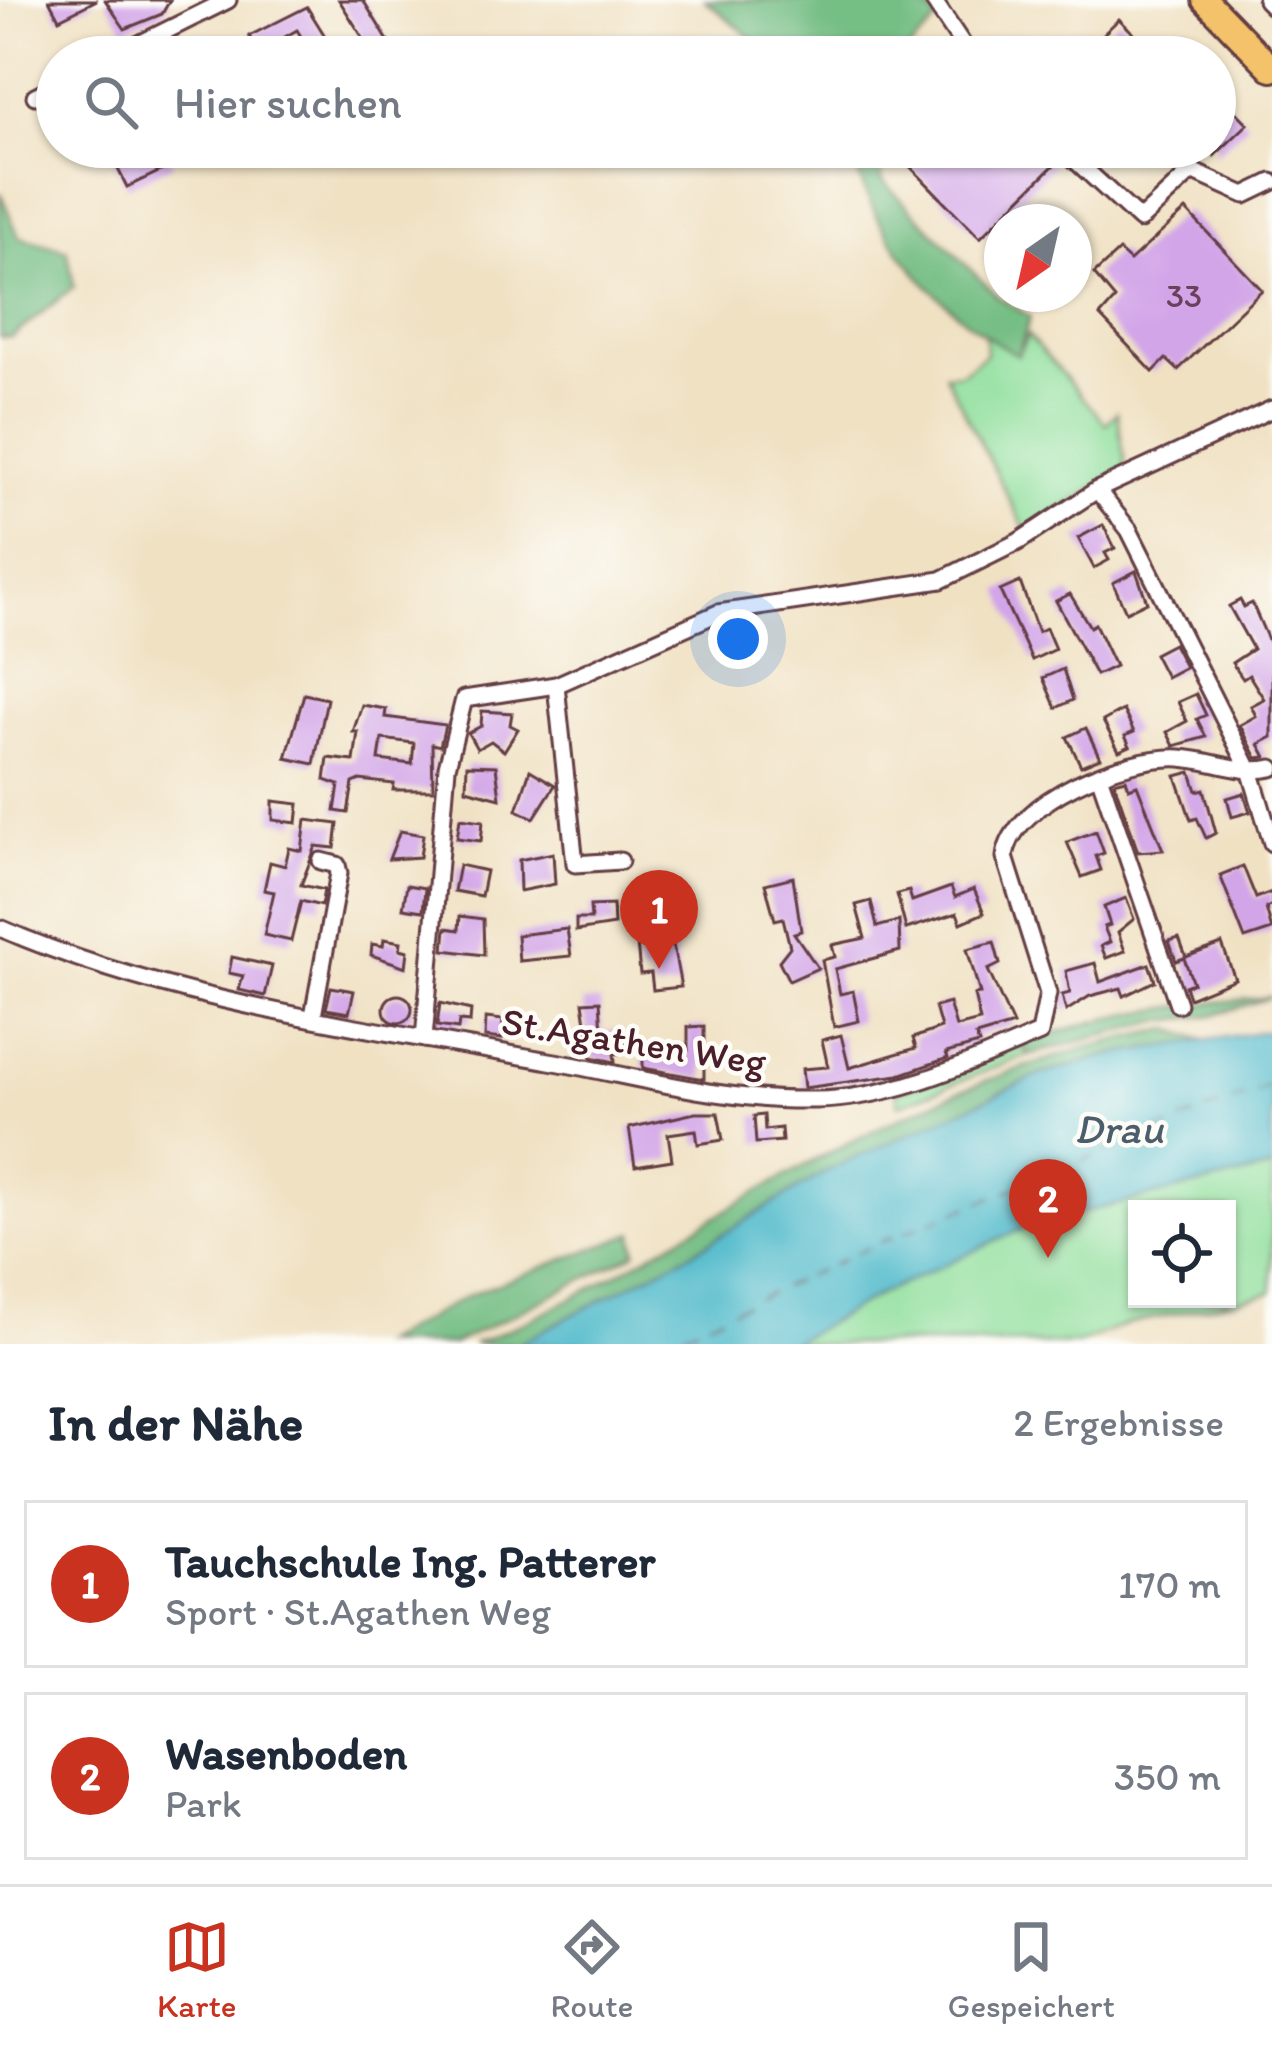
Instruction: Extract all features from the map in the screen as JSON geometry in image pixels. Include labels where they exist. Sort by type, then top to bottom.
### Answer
[{"type":"main road","points":[[1205,0],[1272,69]]},
{"type":"street","points":[[155,36],[228,0]]},
{"type":"street","points":[[933,0],[959,36]]},
{"type":"street","points":[[1084,168],[1140,220],[1192,171],[1245,195],[1272,182]]},
{"type":"street","points":[[424,1039],[447,767],[464,699],[556,685],[718,613],[941,580],[1018,542],[1097,490],[1272,409]]},
{"type":"street","points":[[1097,490],[1129,530],[1251,773],[1272,843]]},
{"type":"street","points":[[556,685],[575,864],[620,861]]},
{"type":"street","name":"St.Agathen Weg","points":[[0,928],[151,982],[695,1092],[816,1100],[897,1088],[1040,1034],[1048,993],[1009,875],[1007,840],[1023,818],[1060,794],[1139,762],[1176,757],[1251,773]]},
{"type":"street","points":[[1251,773],[1272,768]]},
{"type":"street","points":[[1100,778],[1178,1004]]},
{"type":"street","points":[[314,1016],[339,872],[337,865],[321,860]]},
{"type":"green space","points":[[705,0],[919,0],[938,20],[922,36],[749,36]]},
{"type":"green space","points":[[857,168],[881,168],[882,180],[984,283],[984,312],[1022,312],[1030,317],[1018,355],[989,338],[936,294],[874,211]]},
{"type":"green space","points":[[0,192],[19,237],[67,250],[74,287],[12,337],[0,337]]},
{"type":"green space","points":[[985,335],[1018,354],[1028,335],[1106,424],[1117,412],[1126,468],[1026,531],[945,374],[961,373],[986,354]]},
{"type":"green space","points":[[1272,997],[1214,1015],[1155,1022],[1028,1055],[1022,1045],[1113,1018]]},
{"type":"green space","points":[[1170,1029],[1204,1040],[1111,1055],[1040,1075],[829,1170],[695,1251],[517,1344],[473,1344],[590,1288],[779,1180],[920,1109],[1068,1053]]},
{"type":"green space","points":[[1022,1045],[1028,1055],[899,1105],[896,1093]]},
{"type":"green space","points":[[1272,1168],[1272,1292],[1236,1300],[1236,1200],[1135,1200]]},
{"type":"green space","points":[[1128,1202],[1128,1308],[1200,1308],[1128,1324],[1078,1344],[790,1344],[878,1295],[1033,1224]]},
{"type":"green space","points":[[634,1233],[636,1252],[453,1344],[381,1344],[469,1295]]},
{"type":"water","name":"Drau","points":[[1272,1030],[1272,1168],[1033,1224],[878,1295],[790,1344],[517,1344],[695,1251],[829,1170],[1040,1075],[1111,1055]]},
{"type":"building","points":[[49,0],[97,0],[59,19]]},
{"type":"building","points":[[105,0],[170,0],[162,14],[125,29]]},
{"type":"building","points":[[339,0],[363,0],[385,36],[362,36]]},
{"type":"building","points":[[307,7],[325,36],[301,36],[297,30],[287,36],[249,36]]},
{"type":"building","points":[[1119,19],[1136,36],[1102,36]]},
{"type":"building","points":[[1236,112],[1248,124],[1236,135]]},
{"type":"building","points":[[118,168],[167,168],[127,187]]},
{"type":"building","points":[[912,168],[1051,168],[1014,204],[984,204],[980,238]]},
{"type":"building","points":[[1186,210],[1262,290],[1178,370],[1166,359],[1153,372],[1100,316],[1115,299],[1094,274],[1119,251],[1130,261]]},
{"type":"building","points":[[1103,525],[1115,548],[1105,553],[1109,560],[1094,568],[1078,538]]},
{"type":"building","points":[[1136,571],[1147,602],[1126,612],[1113,583]]},
{"type":"building","points":[[1020,582],[1038,632],[1046,628],[1055,649],[1032,660],[1000,591]]},
{"type":"building","points":[[1070,594],[1090,627],[1095,624],[1115,666],[1096,675],[1056,601]]},
{"type":"building","points":[[1240,600],[1244,607],[1252,603],[1272,649],[1272,737],[1259,744],[1266,757],[1257,758],[1240,725],[1256,716],[1251,706],[1264,699],[1249,675],[1243,679],[1232,663],[1253,649],[1229,606]]},
{"type":"building","points":[[1173,644],[1185,667],[1166,677],[1154,654]]},
{"type":"building","points":[[1063,669],[1073,700],[1056,708],[1043,678]]},
{"type":"building","points":[[304,694],[327,699],[314,764],[286,758]]},
{"type":"building","points":[[1196,694],[1206,715],[1197,719],[1206,737],[1174,746],[1167,732],[1187,721],[1178,702]]},
{"type":"building","points":[[362,705],[386,709],[385,717],[445,725],[440,746],[432,744],[433,790],[393,790],[394,784],[360,780],[353,783],[348,813],[335,811],[339,785],[325,780],[328,758],[354,761],[358,732],[353,732]],"holes":[[[382,739],[414,743],[412,764],[379,760]]]},
{"type":"building","points":[[1123,710],[1134,732],[1125,736],[1130,746],[1119,751],[1103,721]]},
{"type":"building","points":[[482,711],[512,713],[510,725],[518,729],[504,751],[491,741],[477,749],[468,733],[481,726]]},
{"type":"building","points":[[1086,728],[1100,758],[1081,766],[1067,737]]},
{"type":"building","points":[[467,765],[496,766],[500,798],[466,789]]},
{"type":"building","points":[[530,770],[555,785],[534,818],[517,810]]},
{"type":"building","points":[[1191,772],[1197,791],[1204,789],[1216,833],[1206,838],[1197,818],[1191,820],[1176,776]]},
{"type":"building","points":[[1126,779],[1129,788],[1137,785],[1163,850],[1138,852],[1114,782]]},
{"type":"building","points":[[1244,793],[1250,812],[1232,817],[1227,798]]},
{"type":"building","points":[[273,801],[299,804],[297,823],[273,820]]},
{"type":"building","points":[[460,818],[483,821],[481,841],[457,838]]},
{"type":"building","points":[[306,820],[338,824],[335,848],[316,846],[301,885],[324,890],[321,906],[301,901],[291,941],[264,935],[274,892],[264,890],[270,862],[285,866],[289,848],[302,851]]},
{"type":"building","points":[[400,831],[423,835],[420,857],[389,859]]},
{"type":"building","points":[[1096,831],[1104,853],[1096,856],[1101,870],[1082,877],[1067,842]]},
{"type":"building","points":[[553,853],[555,884],[520,891],[519,860]]},
{"type":"building","points":[[459,865],[486,871],[481,896],[454,891]]},
{"type":"building","points":[[1243,866],[1256,898],[1272,892],[1272,905],[1266,908],[1272,930],[1245,939],[1220,875]]},
{"type":"building","points":[[793,877],[801,931],[794,933],[818,968],[789,981],[779,961],[790,947],[783,918],[775,920],[765,884]]},
{"type":"building","points":[[407,885],[425,888],[423,911],[403,908]]},
{"type":"building","points":[[951,887],[955,897],[974,889],[984,913],[961,923],[957,913],[906,929],[897,894],[909,891],[912,901]]},
{"type":"building","points":[[1126,898],[1134,919],[1118,932],[1125,951],[1106,958],[1101,946],[1110,942],[1104,927],[1110,925],[1104,907]]},
{"type":"building","points":[[871,901],[877,927],[899,921],[900,951],[835,969],[840,994],[853,991],[859,1021],[834,1027],[822,960],[835,957],[832,945],[865,938],[856,905]]},
{"type":"building","points":[[613,905],[614,925],[576,931],[576,919],[591,919],[590,906]]},
{"type":"building","points":[[460,916],[483,919],[484,955],[444,950],[446,928],[459,930]]},
{"type":"building","points":[[567,929],[571,956],[519,961],[517,935]]},
{"type":"building","points":[[1179,938],[1186,957],[1222,944],[1235,979],[1189,998],[1185,986],[1193,983],[1184,958],[1176,961],[1169,941]]},
{"type":"building","points":[[384,939],[401,942],[400,949],[408,951],[406,967],[371,955],[372,944],[383,946]]},
{"type":"building","points":[[672,940],[681,987],[653,990],[651,973],[640,974],[637,943]]},
{"type":"building","points":[[994,942],[1000,964],[988,970],[1013,1025],[976,1036],[979,1044],[899,1075],[804,1088],[802,1069],[828,1067],[822,1040],[841,1035],[849,1068],[916,1048],[913,1038],[941,1028],[935,1007],[949,1003],[956,1027],[980,1021],[974,995],[980,994],[967,949]]},
{"type":"building","points":[[232,957],[272,966],[265,996],[239,990],[243,976],[229,973]]},
{"type":"building","points":[[1095,963],[1100,982],[1149,964],[1155,981],[1124,996],[1121,988],[1090,996],[1066,1011],[1062,995],[1070,993],[1066,971]]},
{"type":"building","points":[[331,987],[354,991],[349,1013],[326,1009]]},
{"type":"building","points":[[398,995],[408,999],[412,1009],[408,1019],[398,1023],[388,1019],[384,1009],[388,999]]},
{"type":"building","points":[[600,1001],[602,1032],[623,1030],[625,1053],[614,1054],[615,1062],[591,1057],[583,1002]]},
{"type":"building","points":[[440,1003],[471,1010],[470,1022],[459,1021],[458,1029],[437,1026]]},
{"type":"building","points":[[486,1018],[503,1020],[502,1039],[485,1037]]},
{"type":"building","points":[[704,1026],[704,1079],[643,1068],[643,1047],[688,1050],[688,1027]]},
{"type":"building","points":[[695,1113],[718,1113],[723,1140],[698,1144],[696,1130],[668,1134],[672,1160],[635,1166],[629,1128]]},
{"type":"building","points":[[764,1115],[765,1130],[781,1128],[782,1141],[756,1143],[754,1116]]},
{"type":"ferry route","points":[[659,1344],[883,1241],[1272,1085]]},
{"type":"place","name":"Tauchschule Ing. Patterer","points":[[659,969]]},
{"type":"place","name":"Wasenboden","points":[[1048,1258]]}]
